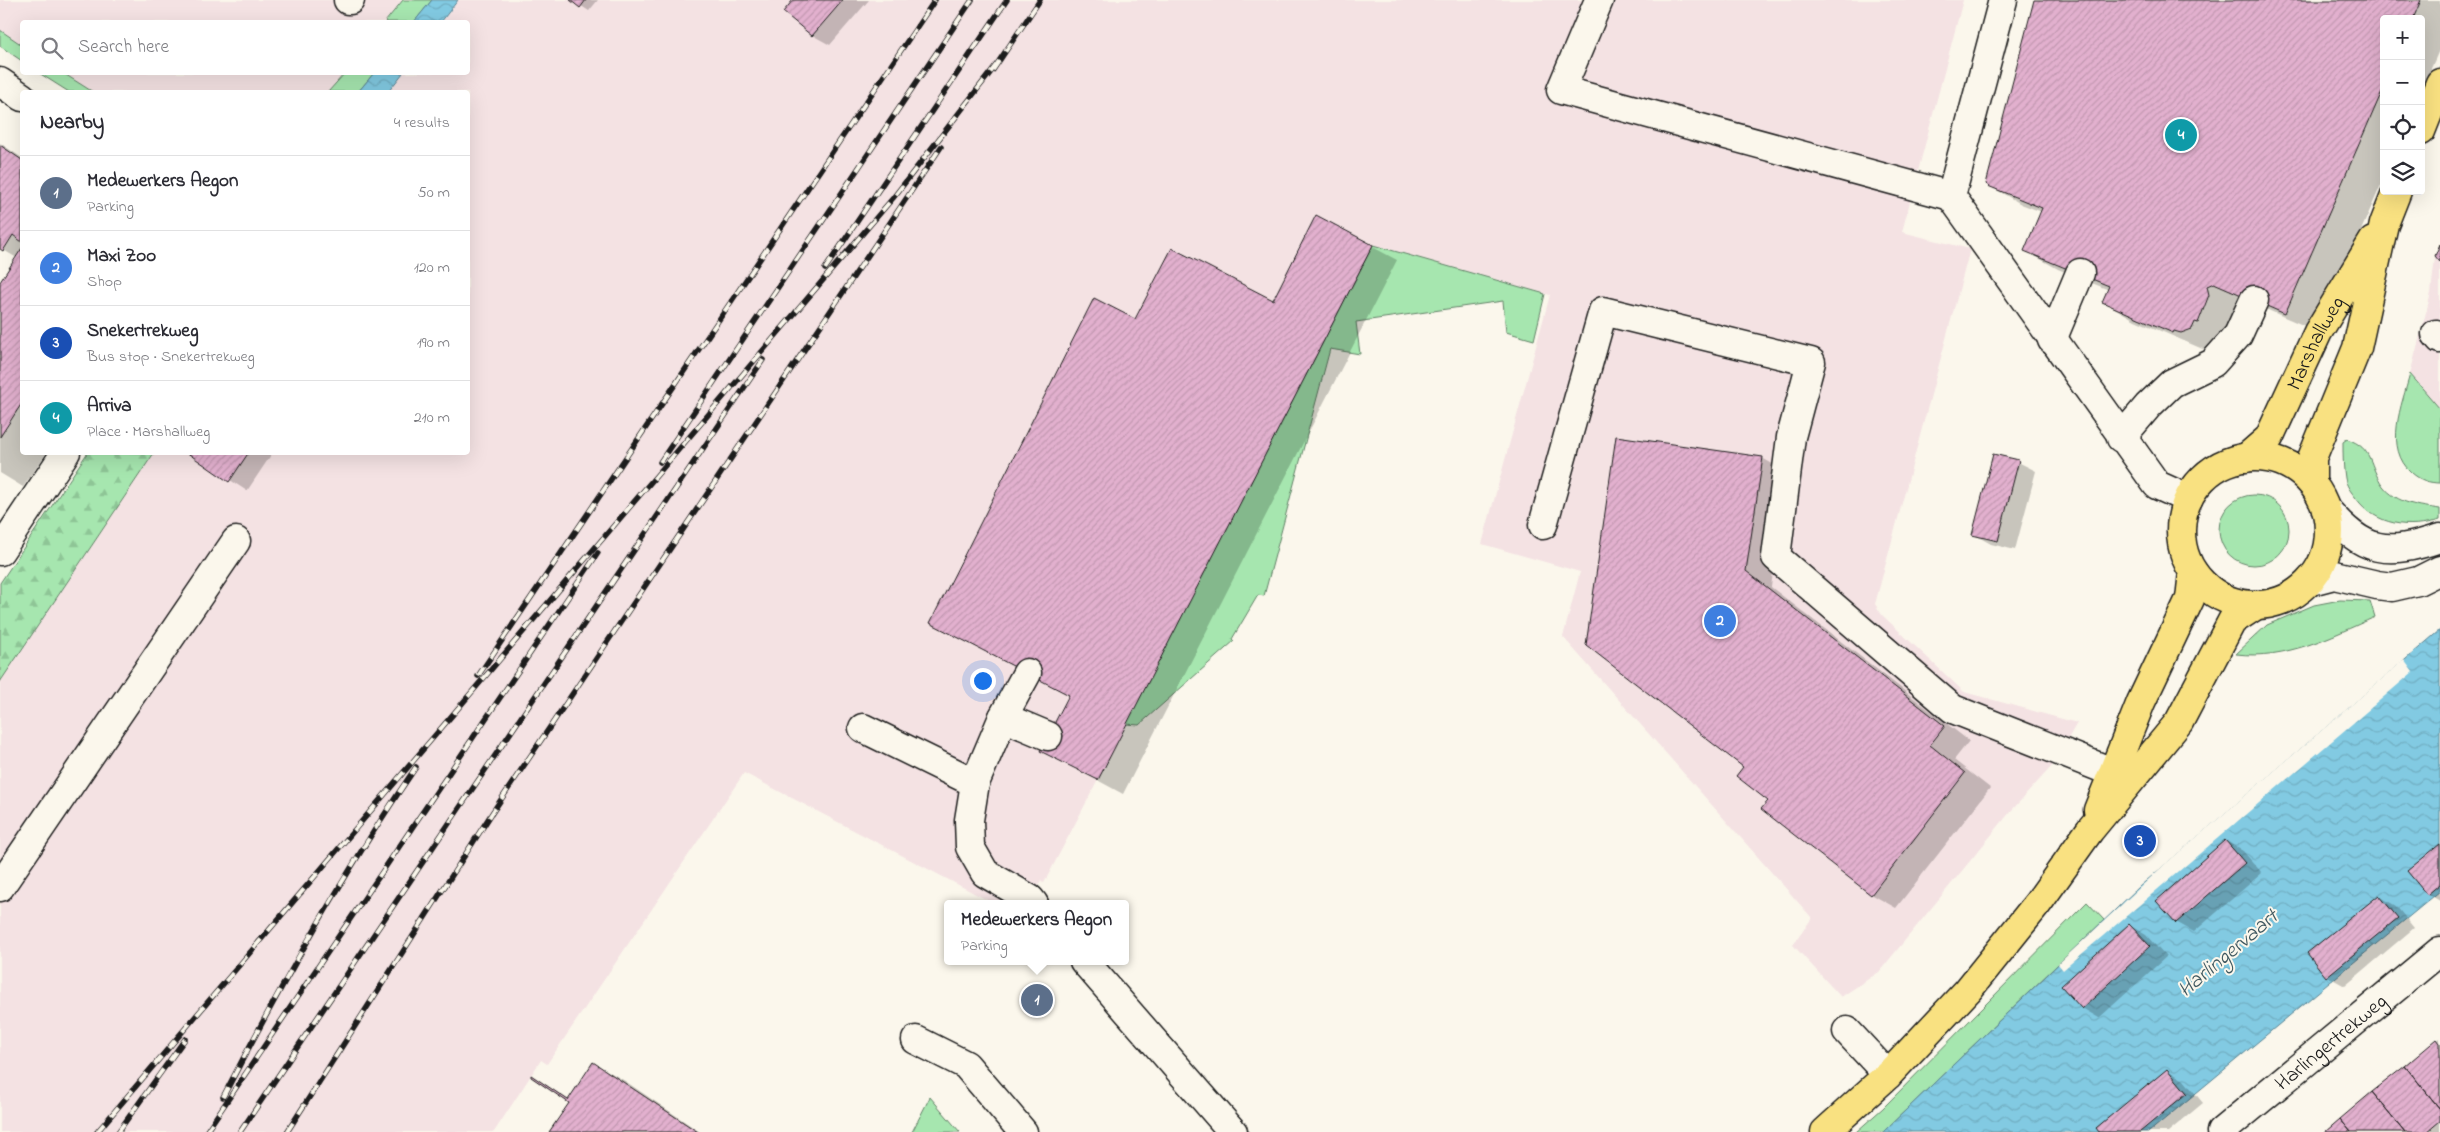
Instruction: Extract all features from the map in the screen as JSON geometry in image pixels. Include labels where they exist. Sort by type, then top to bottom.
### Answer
[{"type":"main road","points":[[2428,127],[2440,83]]},
{"type":"main road","name":"Marshallweg","points":[[2312,483],[2312,458],[2357,348],[2384,224],[2395,195]]},
{"type":"main road","name":"Marshallweg","points":[[2246,458],[2269,438],[2318,332],[2384,224]]},
{"type":"main road","points":[[2260,457],[2288,465],[2312,483],[2320,495],[2330,524],[2328,546],[2320,568],[2299,592],[2285,600],[2255,606],[2240,604],[2220,596],[2202,583],[2193,572],[2186,558],[2181,528],[2188,499],[2206,476],[2218,467],[2246,458],[2260,457]]},
{"type":"main road","points":[[2090,830],[2141,702],[2190,599],[2193,572]]},
{"type":"main road","points":[[1825,1132],[1888,1075],[1968,990],[2038,903],[2090,830],[2179,722],[2232,621],[2255,606]]},
{"type":"street","points":[[1599,0],[1561,90],[1951,196],[2121,438],[2157,485],[2188,499]]},
{"type":"street","points":[[1951,196],[2003,0]]},
{"type":"street","points":[[0,82],[20,96]]},
{"type":"street","points":[[2052,340],[2080,273]]},
{"type":"street","points":[[2121,438],[2148,406],[2172,383],[2213,363],[2238,335],[2254,300]]},
{"type":"street","points":[[1543,525],[1602,311],[1811,362],[1791,437],[1776,557],[1953,709],[2112,772]]},
{"type":"street","points":[[0,551],[64,455]]},
{"type":"street","points":[[2326,509],[2346,531],[2361,541],[2377,546],[2402,548],[2440,538]]},
{"type":"street","points":[[0,887],[236,541]]},
{"type":"street","points":[[2310,581],[2334,575],[2392,587],[2418,581],[2440,570]]},
{"type":"street","points":[[1027,673],[1003,717],[976,783],[969,820],[970,848],[985,873],[1031,900]]},
{"type":"street","points":[[1003,717],[1048,736]]},
{"type":"street","points":[[863,728],[976,783]]},
{"type":"street","name":"Harlingertrekweg","points":[[2236,1128],[2440,950]]},
{"type":"street","points":[[1087,965],[1232,1132]]},
{"type":"street","points":[[1847,1031],[1888,1075]]},
{"type":"street","points":[[916,1040],[966,1065],[1023,1132]]},
{"type":"shaded area","points":[[0,0],[403,0],[387,20],[20,20],[20,44],[0,30]]},
{"type":"shaded area","points":[[458,0],[1963,0],[1902,232],[1970,249],[1875,604],[1882,615],[1964,692],[2077,723],[2053,765],[2011,811],[1879,972],[1841,997],[1793,945],[1812,918],[1563,637],[1580,572],[1482,544],[1550,295],[1373,245],[1098,780],[1044,883],[1041,880],[1031,900],[987,900],[744,773],[547,1064],[541,1060],[494,1132],[0,1132],[0,624],[114,455],[470,455],[470,90],[390,90],[401,75],[470,75],[470,20],[443,20]]},
{"type":"shaded area","points":[[66,75],[343,75],[330,90],[90,90]]},
{"type":"shaded area","points":[[2440,245],[2440,409],[2410,374],[2431,293],[2435,256]]},
{"type":"green space","points":[[403,0],[432,0],[416,20],[387,20]]},
{"type":"green space","points":[[0,30],[20,44],[20,60],[0,46]]},
{"type":"green space","points":[[42,75],[66,75],[90,90],[66,90]]},
{"type":"green space","points":[[343,75],[372,75],[360,90],[330,90]]},
{"type":"green space","points":[[1373,245],[1545,294],[1534,340],[1506,332],[1503,301],[1356,322],[1360,354],[1330,349],[1264,596],[1258,595],[1232,639],[1234,641],[1139,725],[1126,724]]},
{"type":"green space","points":[[2410,374],[2440,409],[2440,483],[2425,481],[2412,473],[2403,463],[2398,451],[2397,426],[2399,412]]},
{"type":"green space","points":[[2347,439],[2362,447],[2366,452],[2378,478],[2389,492],[2409,503],[2440,509],[2440,520],[2428,523],[2405,524],[2383,520],[2373,515],[2351,491],[2346,481],[2343,464],[2343,442]]},
{"type":"green space","points":[[86,455],[153,455],[0,682],[0,583]]},
{"type":"green space","points":[[2247,495],[2261,495],[2274,501],[2283,510],[2289,523],[2287,543],[2279,555],[2261,565],[2247,565],[2234,559],[2225,550],[2219,537],[2219,523],[2225,510],[2234,501]]},
{"type":"green space","points":[[2340,600],[2370,601],[2375,617],[2324,639],[2290,650],[2272,654],[2236,654],[2267,625],[2314,605]]},
{"type":"green space","points":[[2087,902],[2104,920],[1883,1132],[1856,1132],[1883,1108]]},
{"type":"green space","points":[[930,1097],[960,1132],[912,1132]]},
{"type":"water","points":[[432,0],[458,0],[443,20],[416,20]]},
{"type":"water","points":[[372,75],[401,75],[390,90],[360,90]]},
{"type":"water","name":"Harlingervaart","points":[[2440,630],[2440,891],[2149,1132],[1883,1132],[2139,887]]},
{"type":"pier","points":[[2404,660],[2413,672],[2063,970],[2058,964],[2164,865]]},
{"type":"building","points":[[570,0],[586,0],[580,8]]},
{"type":"building","points":[[793,0],[843,0],[812,36],[783,12]]},
{"type":"building","points":[[2034,0],[2421,0],[2415,15],[2380,15],[2380,96],[2285,314],[2214,283],[2207,286],[2209,295],[2198,323],[2195,322],[2192,329],[2181,333],[2174,331],[2173,333],[2102,302],[2109,286],[2024,251],[2042,208],[1986,184]]},
{"type":"building","points":[[0,145],[20,159],[20,240],[13,235],[3,251],[0,249]]},
{"type":"building","points":[[1316,215],[1373,245],[1098,780],[1040,751],[1069,695],[930,623],[1094,298],[1135,319],[1172,248],[1273,300]]},
{"type":"building","points":[[2440,244],[2440,262],[2435,256]]},
{"type":"building","points":[[20,251],[20,406],[0,437],[0,282]]},
{"type":"building","points":[[1616,436],[1763,457],[1746,571],[1945,726],[1930,745],[1965,773],[1871,895],[1761,809],[1768,801],[1736,776],[1743,767],[1586,645]]},
{"type":"building","points":[[1993,454],[2019,460],[1998,541],[1972,535]]},
{"type":"building","points":[[190,455],[247,455],[229,482]]},
{"type":"building","points":[[2225,840],[2245,863],[2176,923],[2156,901]]},
{"type":"building","points":[[2440,844],[2440,884],[2427,895],[2407,871]]},
{"type":"building","points":[[2379,895],[2398,918],[2326,977],[2307,953]]},
{"type":"building","points":[[2129,924],[2150,946],[2082,1009],[2061,986]]},
{"type":"building","points":[[2437,1039],[2440,1043],[2440,1109],[2405,1066]]},
{"type":"building","points":[[593,1062],[698,1132],[549,1132],[569,1103],[531,1077],[531,1075],[568,1100]]},
{"type":"building","points":[[2405,1066],[2440,1109],[2440,1121],[2427,1132],[2405,1132],[2372,1092]]},
{"type":"building","points":[[2167,1069],[2187,1093],[2140,1132],[2099,1132],[2096,1128]]},
{"type":"building","points":[[2372,1092],[2405,1132],[2351,1132],[2340,1119]]},
{"type":"building","points":[[2340,1119],[2351,1132],[2325,1132]]},
{"type":"railway","points":[[478,676],[935,0]]},
{"type":"railway","points":[[660,462],[972,0]]},
{"type":"railway","points":[[825,269],[1007,0]]},
{"type":"railway","points":[[993,70],[1040,0]]},
{"type":"railway","points":[[97,1132],[893,198],[997,64]]},
{"type":"railway","points":[[287,1132],[492,813],[941,147]]},
{"type":"railway","points":[[240,1132],[763,360]]},
{"type":"railway","points":[[206,1132],[598,553]]},
{"type":"railway","points":[[223,1097],[268,1012],[339,887],[416,767]]},
{"type":"railway","points":[[118,1132],[185,1039]]},
{"type":"place","name":"Arriva","points":[[2181,135]]},
{"type":"place","name":"Maxi Zoo","points":[[1720,621]]},
{"type":"place","name":"Snekertrekweg","points":[[2140,841]]},
{"type":"place","name":"Medewerkers Aegon","points":[[1037,1000]]}]
